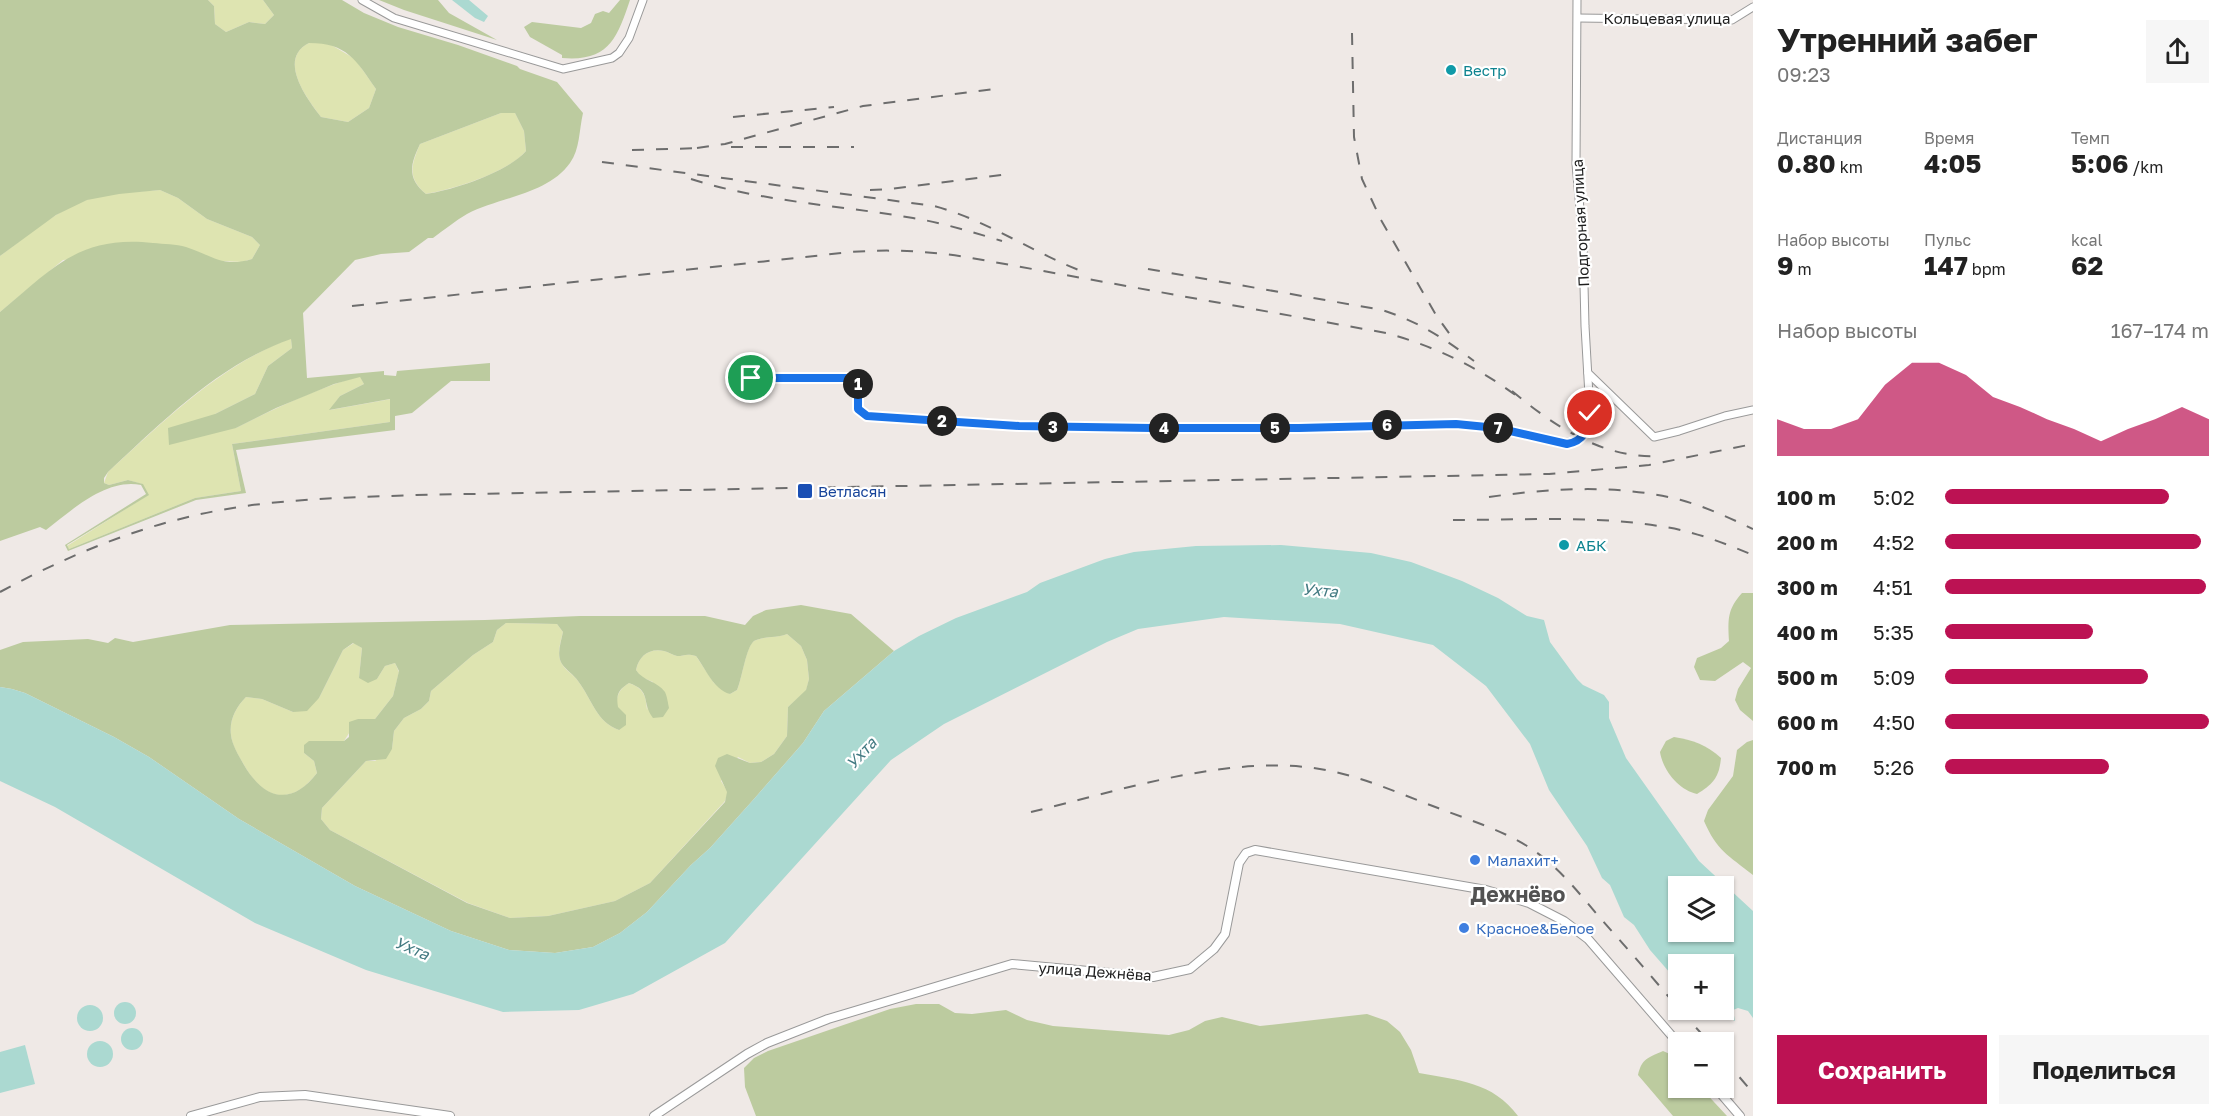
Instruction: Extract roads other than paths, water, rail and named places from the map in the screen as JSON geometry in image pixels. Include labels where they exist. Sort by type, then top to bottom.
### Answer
[{"type":"street","points":[[362,0],[394,18],[563,69],[612,58],[619,53],[629,38],[643,0]]},
{"type":"street","name":"Подгорная улица","points":[[751,378],[855,379],[858,384],[858,409],[867,416],[1012,426],[1152,428],[1299,428],[1456,424],[1497,428],[1562,443],[1577,441],[1586,432],[1589,423],[1583,243],[1576,164],[1577,0]]},
{"type":"street","name":"Кольцевая улица","points":[[1578,18],[1732,20],[1753,7]]},
{"type":"street","points":[[1588,373],[1654,437],[1753,410]]},
{"type":"street","name":"улица Дежнёва","points":[[654,1116],[767,1043],[828,1019],[1012,964],[1153,977],[1190,969],[1215,949],[1225,934],[1239,863],[1246,853],[1255,850],[1486,890],[1529,903],[1564,921],[1588,939],[1668,1032]]},
{"type":"street","points":[[191,1116],[260,1097],[305,1095],[450,1116]]},
{"type":"street","points":[[1725,1098],[1740,1116]]},
{"type":"water","points":[[452,0],[469,0],[488,16],[484,22],[475,18]]},
{"type":"water","name":"Ухта","points":[[1281,545],[1371,553],[1411,562],[1462,581],[1498,598],[1527,616],[1544,620],[1550,642],[1577,679],[1583,685],[1604,695],[1609,702],[1609,718],[1626,758],[1699,861],[1715,876],[1668,876],[1668,942],[1734,942],[1734,893],[1753,911],[1753,1018],[1748,1011],[1738,1008],[1734,1010],[1734,954],[1668,954],[1668,971],[1650,950],[1634,925],[1624,917],[1610,885],[1602,878],[1587,846],[1549,790],[1530,744],[1486,686],[1433,645],[1340,624],[1224,617],[1138,629],[1107,642],[944,724],[891,760],[725,943],[633,994],[579,1010],[503,1012],[366,970],[255,923],[55,807],[0,781],[0,687],[25,693],[114,737],[149,757],[239,819],[355,886],[451,931],[509,950],[555,953],[593,947],[620,933],[647,912],[754,799],[803,743],[824,711],[894,651],[956,618],[1027,592],[1040,583],[1105,559],[1134,552],[1196,546]]},
{"type":"water","points":[[125,1002],[133,1005],[136,1013],[133,1021],[125,1024],[117,1021],[114,1013],[117,1005]]},
{"type":"water","points":[[90,1005],[99,1009],[103,1018],[99,1027],[90,1031],[81,1027],[77,1018],[81,1009]]},
{"type":"water","points":[[132,1028],[140,1031],[143,1039],[140,1047],[132,1050],[124,1047],[121,1039],[124,1031]]},
{"type":"water","points":[[100,1041],[109,1045],[113,1054],[109,1063],[100,1067],[91,1063],[87,1054],[91,1045]]},
{"type":"water","points":[[25,1045],[35,1084],[0,1093],[0,1052]]},
{"type":"railway","points":[[1352,33],[1354,137],[1362,179],[1381,220],[1436,315],[1454,340]]},
{"type":"railway","points":[[697,148],[725,144],[863,106],[994,89]]},
{"type":"railway","points":[[733,117],[834,107]]},
{"type":"railway","points":[[731,147],[854,147]]},
{"type":"railway","points":[[632,150],[704,148]]},
{"type":"railway","points":[[602,162],[934,206],[973,220],[1084,272]]},
{"type":"railway","points":[[870,190],[1002,175]]},
{"type":"railway","points":[[691,179],[773,198],[924,220],[1002,241]]},
{"type":"railway","points":[[352,306],[851,252],[923,252],[966,257],[1386,333],[1421,344],[1455,359],[1487,376],[1518,397]]},
{"type":"railway","points":[[1148,269],[1382,310],[1431,331],[1474,361]]},
{"type":"railway","points":[[1512,391],[1545,416],[1581,438],[1620,452],[1641,456],[1662,456]]},
{"type":"railway","points":[[0,592],[63,561],[126,535],[192,516],[280,502],[416,495],[1549,474],[1649,465],[1753,444]]},
{"type":"railway","points":[[1489,497],[1537,491],[1585,489],[1634,492],[1681,500],[1753,529]]},
{"type":"railway","points":[[1453,520],[1559,519],[1639,523],[1688,532],[1753,555]]},
{"type":"railway","points":[[1031,812],[1142,784],[1219,769],[1295,766],[1331,771],[1358,778],[1493,829],[1533,850],[1567,880],[1668,996]]},
{"type":"railway","points":[[1689,1020],[1700,1032]]},
{"type":"railway","points":[[1734,1071],[1753,1093]]},
{"type":"place","name":"Вестр","points":[[1451,70]]},
{"type":"place","name":"Ветласян","points":[[805,491]]},
{"type":"place","name":"АБК","points":[[1564,545]]},
{"type":"place","name":"Малахит+","points":[[1475,860]]},
{"type":"place","name":"Красное&Белое","points":[[1464,928]]},
{"type":"district","name":"Дежнёво","points":[[1518,894]]}]
